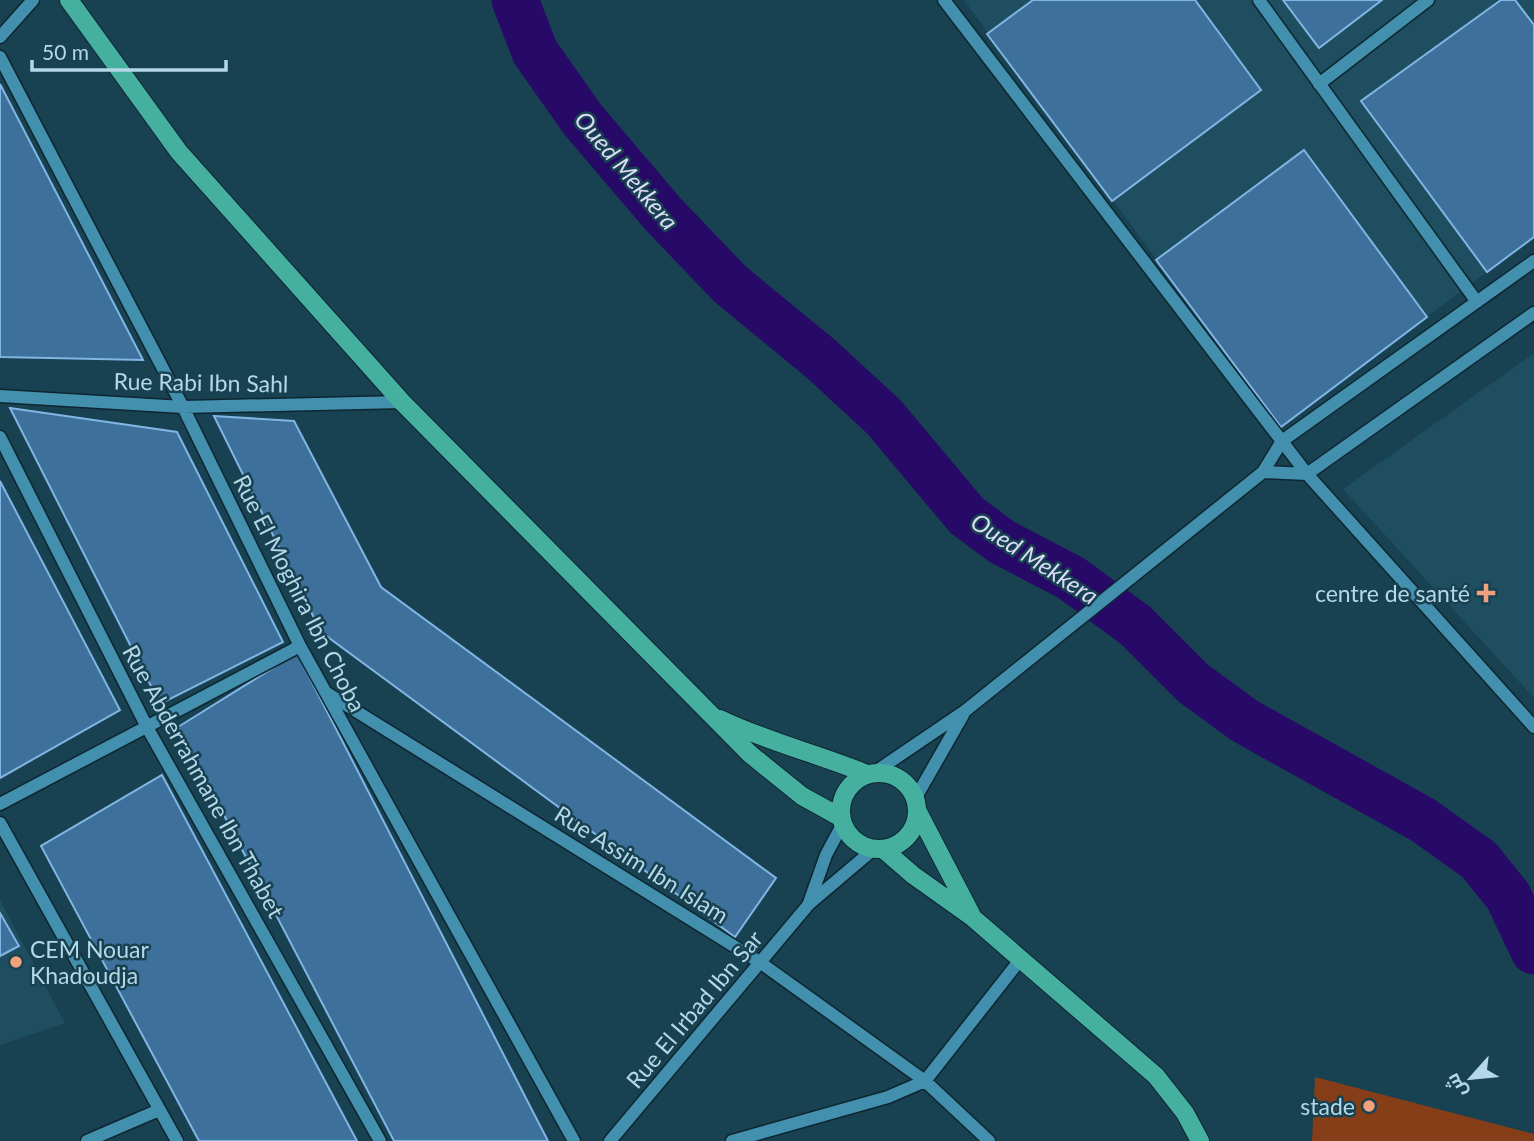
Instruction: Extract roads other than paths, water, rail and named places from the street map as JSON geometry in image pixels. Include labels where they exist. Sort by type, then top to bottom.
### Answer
[{"type":"main road","points":[[69,0],[179,152],[402,402],[706,712],[791,788],[841,821],[860,844],[879,849],[972,917],[1156,1076],[1185,1113],[1200,1141]]},
{"type":"main road","points":[[706,712],[756,737],[871,773],[895,776],[904,781],[972,917]]},
{"type":"main road","points":[[841,821],[845,794],[851,785],[871,773]]},
{"type":"main road","points":[[879,849],[905,839],[912,831],[916,805]]},
{"type":"street","points":[[0,37],[33,0]]},
{"type":"street","points":[[944,0],[1307,474],[1534,727]]},
{"type":"street","points":[[1259,0],[1477,302]]},
{"type":"street","points":[[1319,84],[1428,0]]},
{"type":"street","name":"Rue El Moghira Ibn Choba","points":[[0,57],[183,407],[300,646],[574,1141]]},
{"type":"street","points":[[871,773],[965,711],[1263,472],[1282,441],[1534,261]]},
{"type":"street","points":[[1263,472],[1307,474],[1534,313]]},
{"type":"street","name":"Rue Rabi Ibn Sahl","points":[[0,396],[183,407],[402,402]]},
{"type":"street","name":"Rue Abderrahmane Ibn Thabet","points":[[0,437],[148,729],[380,1141]]},
{"type":"street","points":[[0,804],[148,729],[300,646]]},
{"type":"street","name":"Rue Assim Ibn Islam","points":[[325,692],[761,963],[925,1081],[989,1141]]},
{"type":"street","points":[[916,805],[940,751],[965,711]]},
{"type":"street","points":[[809,904],[841,821]]},
{"type":"street","points":[[0,823],[177,1141]]},
{"type":"street","points":[[809,904],[879,849]]},
{"type":"street","name":"Rue El Irbad Ibn Sar","points":[[610,1141],[809,904]]},
{"type":"street","points":[[732,1141],[888,1097],[925,1081],[1020,960]]},
{"type":"street","points":[[87,1141],[159,1110]]},
{"type":"waterway","name":"Oued Mekkera","points":[[515,0],[535,52],[583,120],[663,214],[730,284],[820,358],[884,417],[967,516],[1002,542],[1071,578],[1135,625],[1193,683],[1245,721],[1423,820],[1479,860],[1508,896],[1534,951]]},
{"type":"place","name":"centre de santé","points":[[1486,593]]},
{"type":"place","name":"CEM Nouar Khadoudja","points":[[16,962]]},
{"type":"place","name":"stade","points":[[1369,1106]]}]
